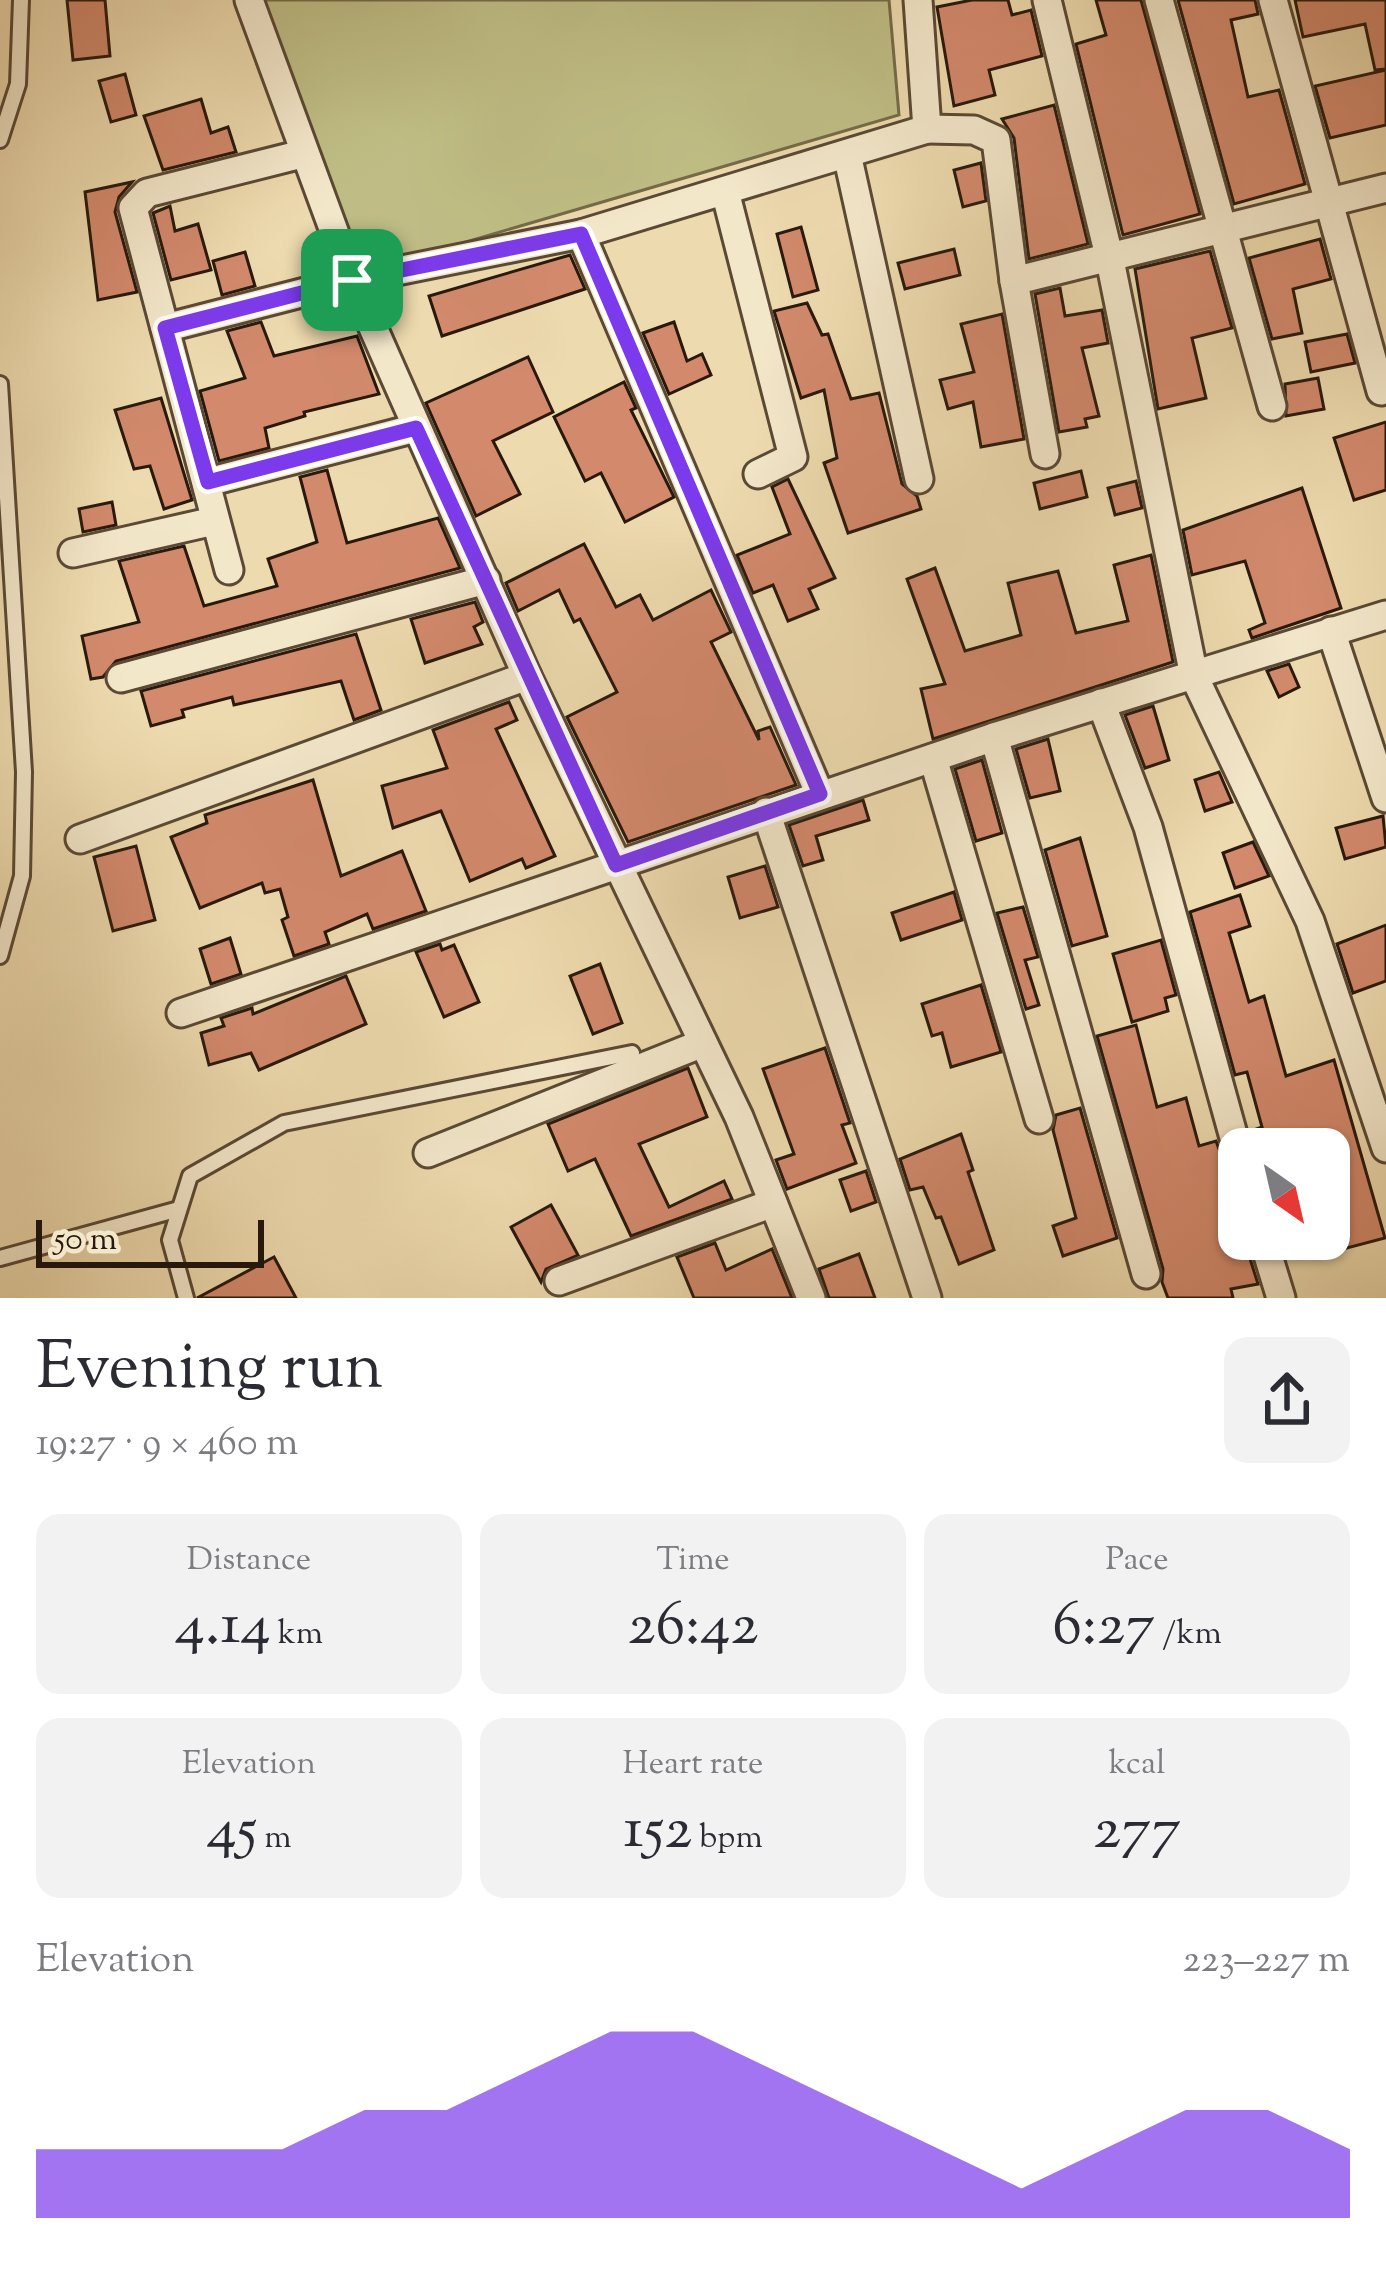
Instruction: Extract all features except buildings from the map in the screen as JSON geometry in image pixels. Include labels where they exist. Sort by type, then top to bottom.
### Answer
[{"type":"street","points":[[248,0],[302,154],[416,428],[527,676],[703,1043],[811,1298]]},
{"type":"street","points":[[918,0],[927,129]]},
{"type":"street","points":[[1047,0],[1110,260],[1193,676],[1310,921],[1386,1148]]},
{"type":"street","points":[[1159,0],[1272,406]]},
{"type":"street","points":[[1274,0],[1326,202],[1382,391]]},
{"type":"street","points":[[165,328],[352,280],[581,234],[927,129],[974,130],[997,140],[1014,281],[1045,454]]},
{"type":"street","points":[[229,570],[132,216],[135,204],[147,194],[302,154]]},
{"type":"street","points":[[847,154],[920,478]]},
{"type":"street","points":[[1014,281],[1386,188]]},
{"type":"street","points":[[724,191],[793,457],[758,474]]},
{"type":"street","points":[[581,234],[820,794]]},
{"type":"street","points":[[208,482],[416,428]]},
{"type":"street","points":[[73,553],[214,520]]},
{"type":"street","points":[[122,678],[486,580]]},
{"type":"street","points":[[181,1013],[994,736],[1386,615]]},
{"type":"street","points":[[1331,631],[1386,799]]},
{"type":"street","points":[[80,839],[527,676]]},
{"type":"street","points":[[1101,703],[1148,827],[1231,1128]]},
{"type":"street","points":[[994,736],[1146,1274]]},
{"type":"street","points":[[933,758],[1039,1119]]},
{"type":"street","points":[[766,812],[927,1298]]},
{"type":"street","points":[[428,1153],[703,1043]]},
{"type":"street","points":[[559,1281],[773,1203]]},
{"type":"street","points":[[1269,1260],[1281,1298]]},
{"type":"lane","points":[[0,140],[18,84],[21,0]]},
{"type":"lane","points":[[0,384],[24,772],[22,876],[0,956]]},
{"type":"lane","points":[[186,1298],[170,1240],[190,1176],[284,1123],[632,1054]]},
{"type":"lane","points":[[0,1258],[179,1209]]},
{"type":"shaded area","points":[[257,0],[889,0],[899,115],[360,273]]},
{"type":"route","points":[[581,234],[820,794],[616,865],[416,428],[208,482],[165,328],[352,280],[581,234]]}]
